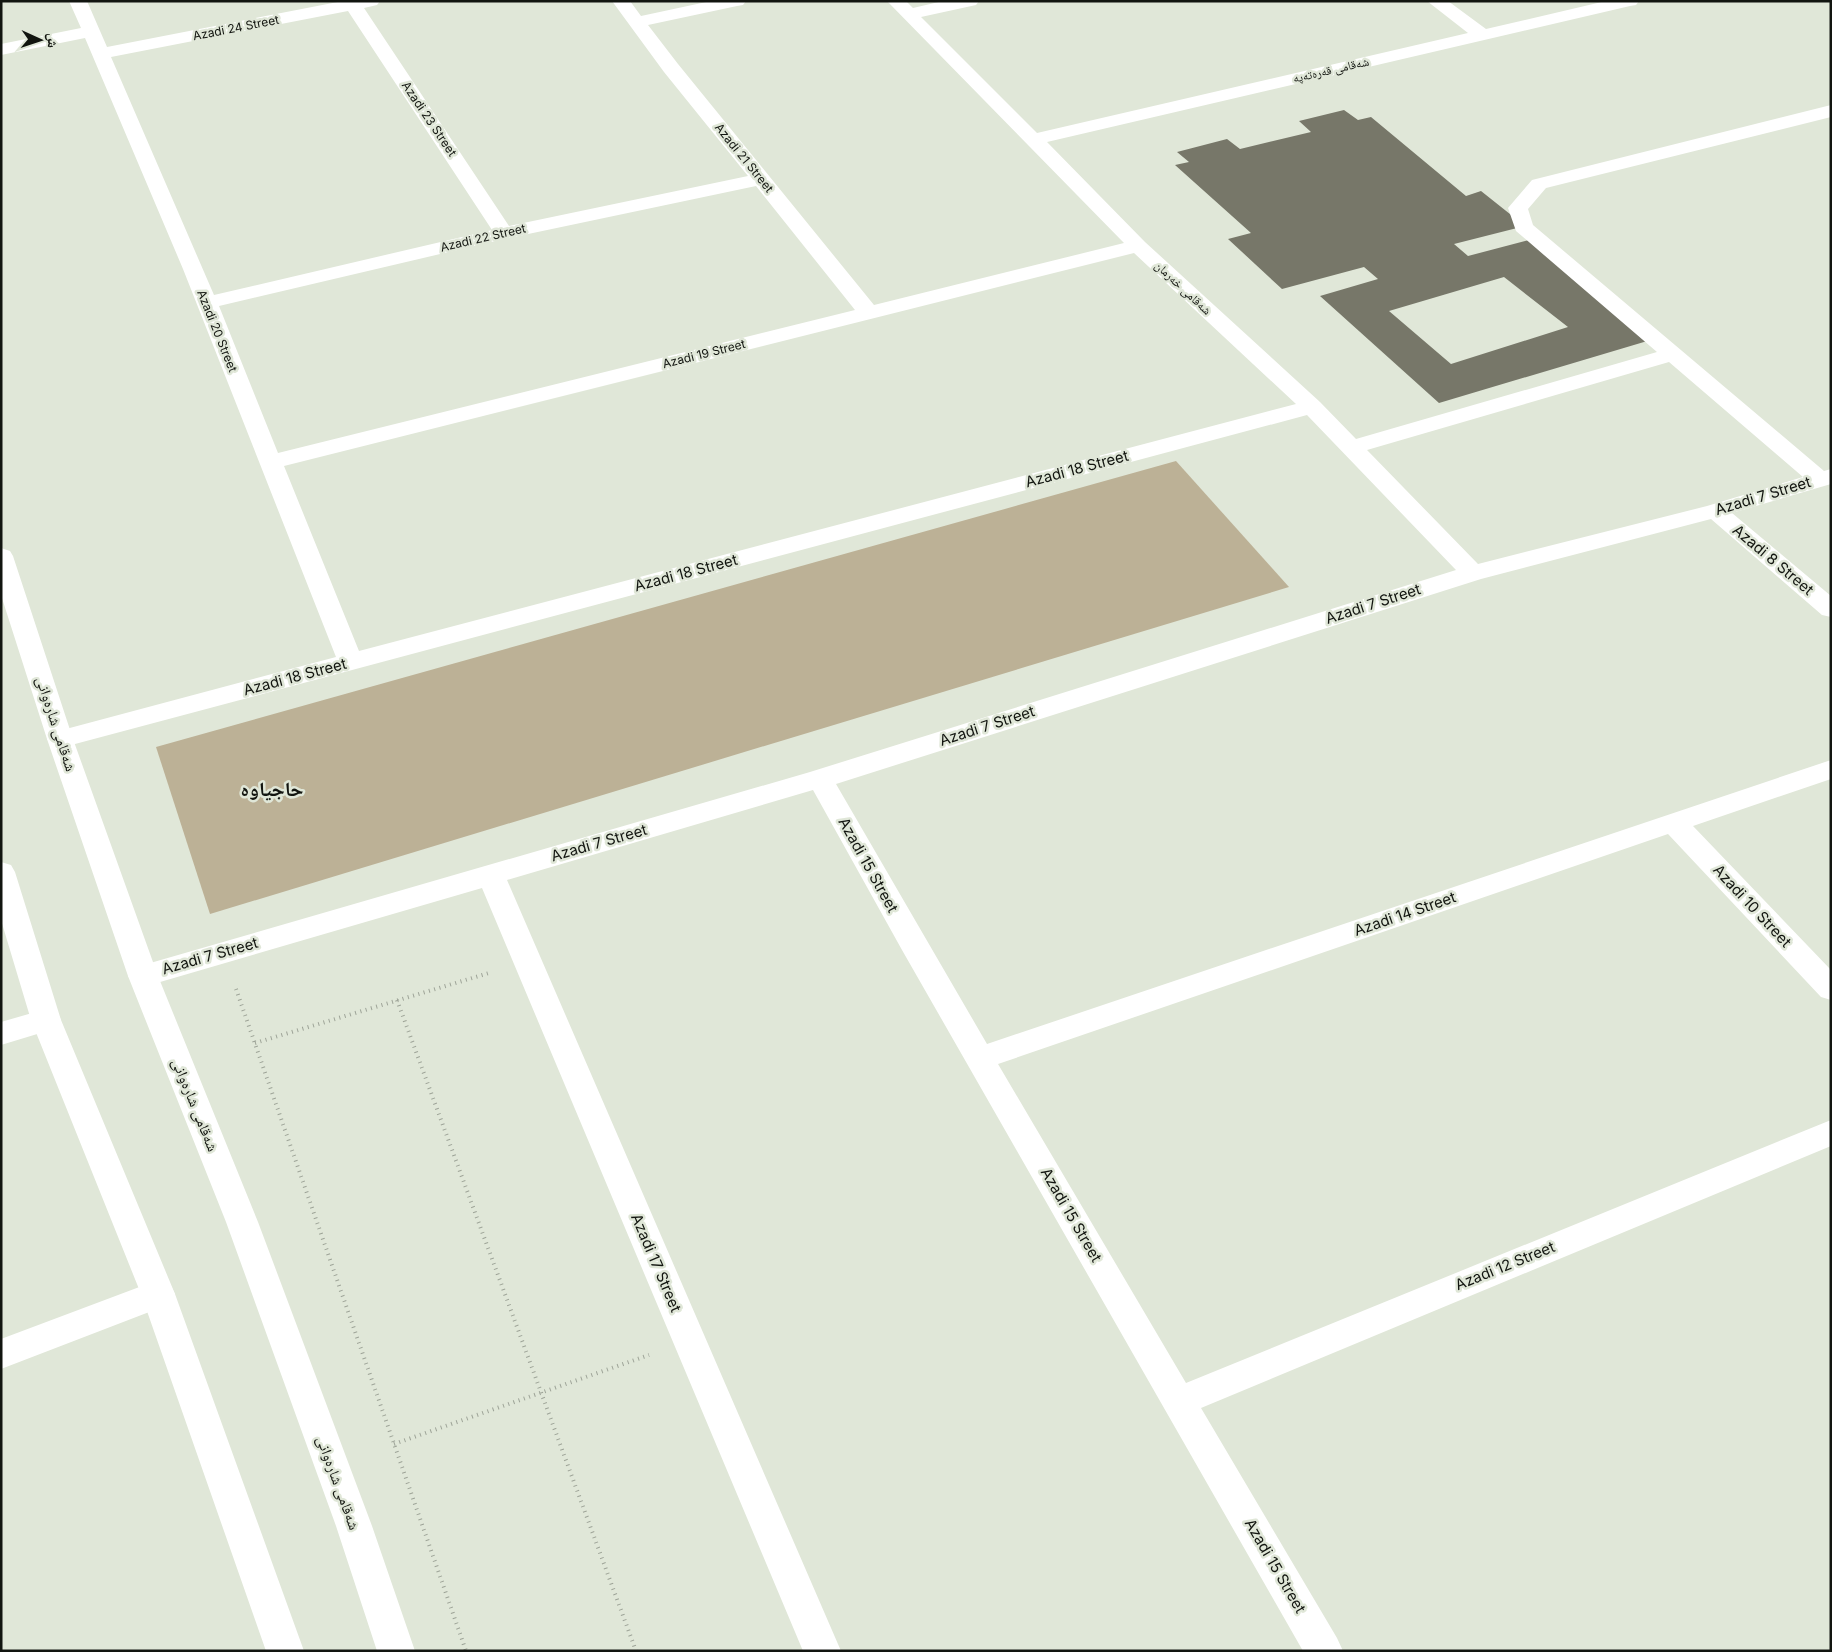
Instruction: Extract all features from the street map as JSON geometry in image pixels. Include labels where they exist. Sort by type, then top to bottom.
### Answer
[{"type":"street","name":"Azadi 20 Street","points":[[78,1],[206,302],[351,662]]},
{"type":"street","name":"Azadi 21 Street","points":[[621,1],[671,68],[869,313]]},
{"type":"street","points":[[637,22],[738,1]]},
{"type":"street","points":[[902,8],[970,1]]},
{"type":"street","points":[[1436,1],[1482,35]]},
{"type":"street","name":"شەقامی قەرەتەپە","points":[[1032,140],[1630,1]]},
{"type":"street","name":"Azadi 24 Street","points":[[101,54],[362,3]]},
{"type":"street","name":"Azadi 23 Street","points":[[362,3],[504,233]]},
{"type":"street","name":"شەقامی خەرمان","points":[[902,8],[1138,246],[1312,407],[1473,573]]},
{"type":"street","points":[[1,50],[91,31]]},
{"type":"street","points":[[1825,478],[1672,354],[1522,227],[1518,208],[1539,184],[1831,111]]},
{"type":"street","name":"Azadi 22 Street","points":[[206,302],[504,233],[761,180]]},
{"type":"street","name":"Azadi 19 Street","points":[[270,462],[1138,246]]},
{"type":"street","points":[[1352,448],[1672,354]]},
{"type":"street","name":"Azadi 18 Street","points":[[60,740],[1312,407]]},
{"type":"street","name":"Azadi 7 Street","points":[[143,976],[820,779],[1473,573],[1715,511],[1825,478]]},
{"type":"street","name":"Azadi 8 Street","points":[[1715,511],[1831,609]]},
{"type":"street","name":"شەقامی شارەوانی","points":[[1,556],[60,740],[143,976],[242,1222],[354,1526],[396,1651]]},
{"type":"street","name":"Azadi 14 Street","points":[[980,1058],[1831,769]]},
{"type":"street","name":"Azadi 15 Street","points":[[820,779],[1180,1401],[1314,1648]]},
{"type":"street","name":"Azadi 10 Street","points":[[1673,822],[1831,989]]},
{"type":"street","points":[[1,872],[46,1020],[158,1294],[285,1651]]},
{"type":"street","name":"Azadi 17 Street","points":[[491,875],[822,1651]]},
{"type":"street","points":[[1,1034],[46,1020]]},
{"type":"street","name":"Azadi 12 Street","points":[[1180,1401],[1831,1132]]},
{"type":"street","points":[[1,1354],[158,1294]]},
{"type":"path","points":[[224,953],[466,1651]]},
{"type":"path","points":[[255,1043],[528,961]]},
{"type":"path","points":[[397,1000],[636,1651]]},
{"type":"path","points":[[394,1444],[690,1340]]},
{"type":"shaded area","points":[[1176,461],[1289,587],[210,914],[156,747]]},
{"type":"building","points":[[1344,110],[1358,120],[1371,117],[1466,196],[1481,191],[1525,226],[1454,244],[1468,256],[1529,240],[1654,339],[1439,403],[1320,296],[1378,279],[1364,267],[1282,289],[1228,239],[1251,233],[1175,165],[1189,162],[1177,152],[1227,139],[1240,149],[1311,132],[1299,121]],"holes":[[[1504,277],[1568,327],[1451,364],[1389,311]]]},
{"type":"district","name":"حاجیاوە","points":[[272,789]]}]
